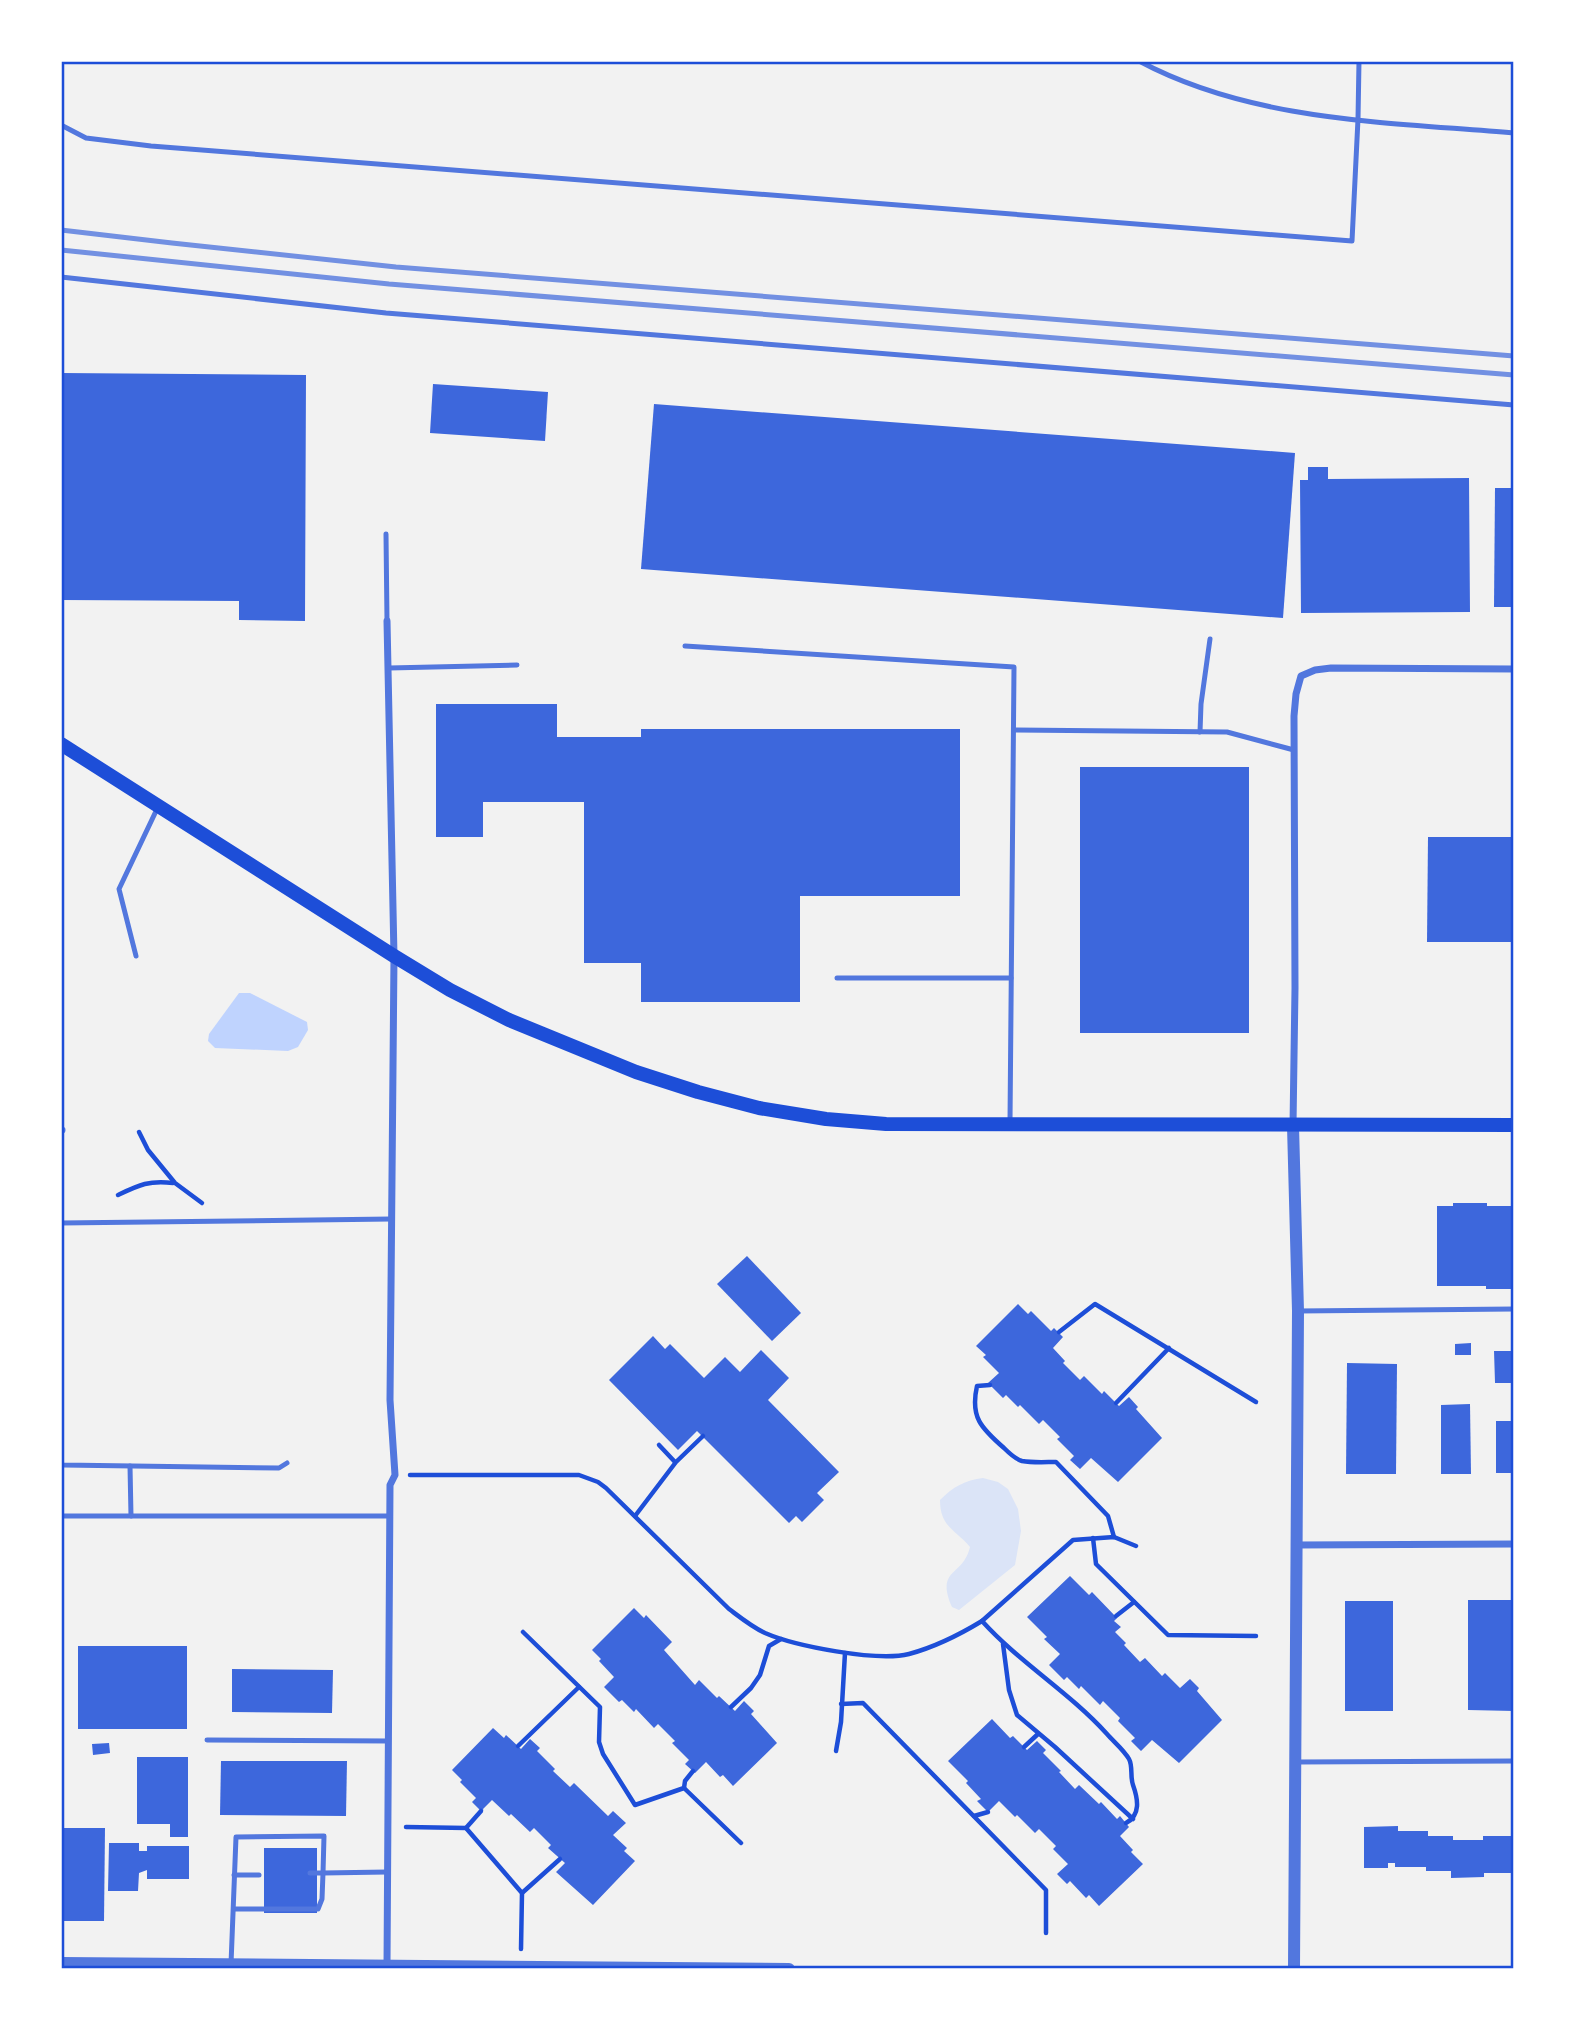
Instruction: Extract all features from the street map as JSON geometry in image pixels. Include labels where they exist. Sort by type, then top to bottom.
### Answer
[{"type":"main road","points":[[61,744],[450,990],[509,1020],[636,1072],[759,1108],[826,1119],[886,1124],[1514,1125]]},
{"type":"street","points":[[387,621],[394,956],[390,1400],[395,1475],[390,1485],[387,1966]]},
{"type":"street","points":[[1294,1969],[1298,1311],[1293,1126],[1296,694],[1301,676],[1315,670],[1331,668],[1514,669]]},
{"type":"street","points":[[1297,1545],[1514,1544]]},
{"type":"street","points":[[61,1963],[789,1969]]},
{"type":"lane","points":[[1139,61],[1220,96],[1290,111],[1514,133]]},
{"type":"lane","points":[[61,125],[86,138],[151,146],[1352,241],[1359,61]]},
{"type":"lane","points":[[61,277],[386,313],[1514,405]]},
{"type":"lane","points":[[386,534],[387,621]]},
{"type":"lane","points":[[1200,732],[1210,639]]},
{"type":"lane","points":[[685,646],[1014,667],[1010,1125]]},
{"type":"lane","points":[[389,668],[517,665]]},
{"type":"lane","points":[[1014,730],[1227,732],[1294,750]]},
{"type":"lane","points":[[136,956],[120,889],[159,806]]},
{"type":"lane","points":[[837,978],[1011,978]]},
{"type":"lane","points":[[61,1223],[391,1220]]},
{"type":"lane","points":[[1298,1311],[1514,1309]]},
{"type":"lane","points":[[61,1463],[279,1468],[287,1463]]},
{"type":"lane","points":[[130,1466],[131,1516]]},
{"type":"lane","points":[[61,1516],[390,1516]]},
{"type":"lane","points":[[207,1740],[388,1741]]},
{"type":"lane","points":[[1297,1762],[1514,1761]]},
{"type":"lane","points":[[231,1964],[236,1837],[324,1836],[322,1899],[318,1909],[234,1909]]},
{"type":"lane","points":[[310,1873],[387,1872]]},
{"type":"lane","points":[[234,1875],[259,1875]]},
{"type":"path","points":[[139,1132],[148,1150],[175,1183],[203,1204],[212,1220]]},
{"type":"path","points":[[118,1195],[145,1183],[175,1183]]},
{"type":"path","points":[[1059,1332],[1095,1304],[1256,1402]]},
{"type":"path","points":[[1116,1404],[1169,1348]]},
{"type":"path","points":[[990,1385],[976,1386],[974,1398],[979,1424],[987,1434],[1014,1457],[1023,1461],[1056,1462],[1108,1516],[1114,1537]]},
{"type":"path","points":[[635,1517],[676,1462],[703,1436]]},
{"type":"path","points":[[659,1445],[676,1462]]},
{"type":"path","points":[[395,1475],[579,1475],[598,1482],[729,1609],[748,1624],[782,1639],[845,1653],[878,1657],[908,1654],[950,1639],[982,1621],[1073,1540],[1114,1537],[1136,1546]]},
{"type":"path","points":[[1093,1538],[1096,1564],[1168,1635],[1256,1636]]},
{"type":"path","points":[[1116,1616],[1134,1602]]},
{"type":"path","points":[[982,1621],[1003,1644],[1077,1704],[1130,1759],[1137,1810],[1133,1819],[1126,1823]]},
{"type":"path","points":[[523,1632],[600,1707],[599,1742],[603,1754],[635,1805],[684,1788]]},
{"type":"path","points":[[731,1707],[760,1675],[769,1646],[782,1639]]},
{"type":"path","points":[[1003,1644],[1009,1690],[1017,1715],[1133,1819]]},
{"type":"path","points":[[836,1751],[842,1722],[845,1653]]},
{"type":"path","points":[[517,1746],[579,1687]]},
{"type":"path","points":[[841,1704],[863,1703],[1046,1890],[1046,1933]]},
{"type":"path","points":[[1024,1747],[1038,1734]]},
{"type":"path","points":[[684,1788],[685,1781],[693,1771]]},
{"type":"path","points":[[684,1788],[741,1843]]},
{"type":"path","points":[[388,1828],[466,1828],[481,1811]]},
{"type":"path","points":[[974,1816],[988,1812]]},
{"type":"path","points":[[466,1828],[522,1893],[521,1966]]},
{"type":"path","points":[[522,1893],[560,1859]]},
{"type":"shaded area","points":[[983,1478],[998,1482],[1008,1489],[1018,1509],[1021,1531],[1015,1565],[959,1610],[952,1607],[948,1594],[948,1579],[967,1557],[970,1547],[949,1527],[943,1516],[940,1500],[960,1485]]},
{"type":"water","points":[[239,993],[250,993],[307,1022],[308,1030],[298,1047],[288,1051],[215,1048],[208,1041],[209,1034]]},
{"type":"building","points":[[61,373],[306,375],[305,621],[239,620],[239,601],[61,600]]},
{"type":"building","points":[[433,384],[548,392],[545,441],[430,433]]},
{"type":"building","points":[[654,404],[1295,453],[1283,618],[641,569]]},
{"type":"building","points":[[1308,467],[1328,467],[1328,479],[1469,478],[1470,612],[1301,613],[1300,480],[1308,480]]},
{"type":"building","points":[[1495,488],[1514,488],[1514,607],[1494,607]]},
{"type":"building","points":[[436,704],[557,704],[557,737],[641,737],[641,729],[960,729],[960,896],[800,896],[800,1002],[641,1002],[641,963],[584,963],[584,802],[483,802],[483,837],[436,837]]},
{"type":"building","points":[[1080,767],[1249,767],[1249,1033],[1080,1033]]},
{"type":"building","points":[[1428,837],[1514,837],[1514,942],[1427,942]]},
{"type":"building","points":[[1453,1203],[1514,1206],[1514,1289],[1437,1286],[1437,1206],[1453,1206]]},
{"type":"building","points":[[747,1256],[801,1313],[772,1341],[717,1284]]},
{"type":"building","points":[[1018,1304],[1028,1314],[1031,1311],[1051,1331],[1054,1328],[1063,1337],[1053,1348],[1080,1380],[1084,1376],[1119,1406],[1129,1397],[1162,1438],[1118,1482],[1091,1458],[1080,1469],[1070,1460],[1074,1456],[1057,1439],[1060,1437],[1043,1420],[1039,1424],[1020,1405],[1018,1407],[1006,1395],[1003,1398],[988,1383],[999,1373],[976,1346]]},
{"type":"building","points":[[653,1336],[665,1349],[670,1344],[704,1378],[725,1357],[740,1372],[761,1350],[789,1378],[768,1400],[839,1472],[817,1493],[824,1500],[802,1522],[796,1516],[789,1523],[697,1431],[678,1450],[609,1380]]},
{"type":"building","points":[[1471,1343],[1471,1355],[1455,1355],[1455,1344]]},
{"type":"building","points":[[1494,1351],[1514,1351],[1514,1383],[1495,1383]]},
{"type":"building","points":[[1347,1363],[1397,1364],[1396,1474],[1346,1474]]},
{"type":"building","points":[[1470,1404],[1471,1474],[1441,1474],[1441,1405]]},
{"type":"building","points":[[1496,1421],[1514,1421],[1514,1473],[1496,1473]]},
{"type":"building","points":[[1070,1576],[1089,1595],[1092,1592],[1117,1618],[1114,1621],[1121,1627],[1115,1632],[1140,1662],[1145,1658],[1162,1676],[1165,1673],[1180,1688],[1190,1679],[1222,1720],[1179,1763],[1152,1740],[1141,1751],[1131,1741],[1135,1738],[1118,1721],[1120,1718],[1103,1701],[1100,1705],[1081,1686],[1079,1689],[1067,1677],[1064,1680],[1049,1665],[1060,1654],[1027,1617]]},
{"type":"building","points":[[1468,1600],[1514,1600],[1514,1711],[1468,1710]]},
{"type":"building","points":[[1345,1601],[1393,1601],[1393,1711],[1345,1711]]},
{"type":"building","points":[[634,1608],[644,1618],[646,1615],[672,1642],[664,1650],[695,1685],[699,1680],[735,1711],[744,1701],[754,1711],[751,1714],[777,1743],[733,1786],[706,1762],[695,1773],[685,1764],[689,1760],[672,1743],[675,1741],[658,1724],[654,1728],[636,1709],[634,1712],[622,1700],[619,1702],[604,1687],[614,1677],[592,1650]]},
{"type":"building","points":[[78,1646],[187,1646],[187,1729],[78,1729]]},
{"type":"building","points":[[232,1669],[333,1670],[332,1713],[232,1712]]},
{"type":"building","points":[[992,1719],[1010,1738],[1013,1736],[1027,1750],[1037,1741],[1046,1750],[1043,1753],[1075,1789],[1079,1785],[1117,1819],[1120,1816],[1129,1827],[1120,1836],[1143,1864],[1099,1906],[1089,1895],[1086,1898],[1070,1881],[1067,1884],[1057,1874],[1068,1864],[1053,1849],[1056,1846],[1039,1829],[1035,1833],[999,1801],[988,1812],[977,1801],[981,1799],[966,1783],[968,1781],[948,1761]]},
{"type":"building","points":[[493,1728],[504,1738],[506,1735],[521,1749],[530,1739],[540,1748],[537,1751],[555,1769],[553,1771],[570,1787],[574,1783],[608,1816],[613,1811],[626,1823],[613,1835],[627,1848],[624,1851],[635,1861],[593,1905],[556,1872],[565,1863],[548,1848],[551,1845],[534,1828],[530,1832],[492,1800],[481,1811],[472,1802],[476,1798],[452,1770]]},
{"type":"building","points":[[109,1743],[110,1753],[93,1755],[92,1744]]},
{"type":"building","points":[[137,1757],[188,1757],[188,1837],[170,1837],[170,1824],[137,1824]]},
{"type":"building","points":[[221,1761],[347,1761],[346,1816],[220,1815]]},
{"type":"building","points":[[1398,1826],[1398,1831],[1428,1831],[1428,1836],[1453,1836],[1453,1840],[1514,1836],[1514,1873],[1484,1873],[1484,1877],[1451,1878],[1451,1871],[1426,1871],[1426,1867],[1395,1867],[1395,1863],[1388,1863],[1388,1868],[1364,1868],[1364,1827]]},
{"type":"building","points":[[64,1828],[105,1828],[104,1921],[64,1921]]},
{"type":"building","points":[[109,1843],[139,1843],[139,1851],[147,1851],[147,1846],[189,1846],[189,1879],[147,1879],[147,1870],[139,1873],[138,1891],[108,1891]]},
{"type":"building","points":[[264,1848],[317,1848],[317,1913],[264,1913]]},
{"type":"railway","points":[[61,230],[396,267],[1514,356]]},
{"type":"railway","points":[[61,250],[389,284],[1514,375]]}]
